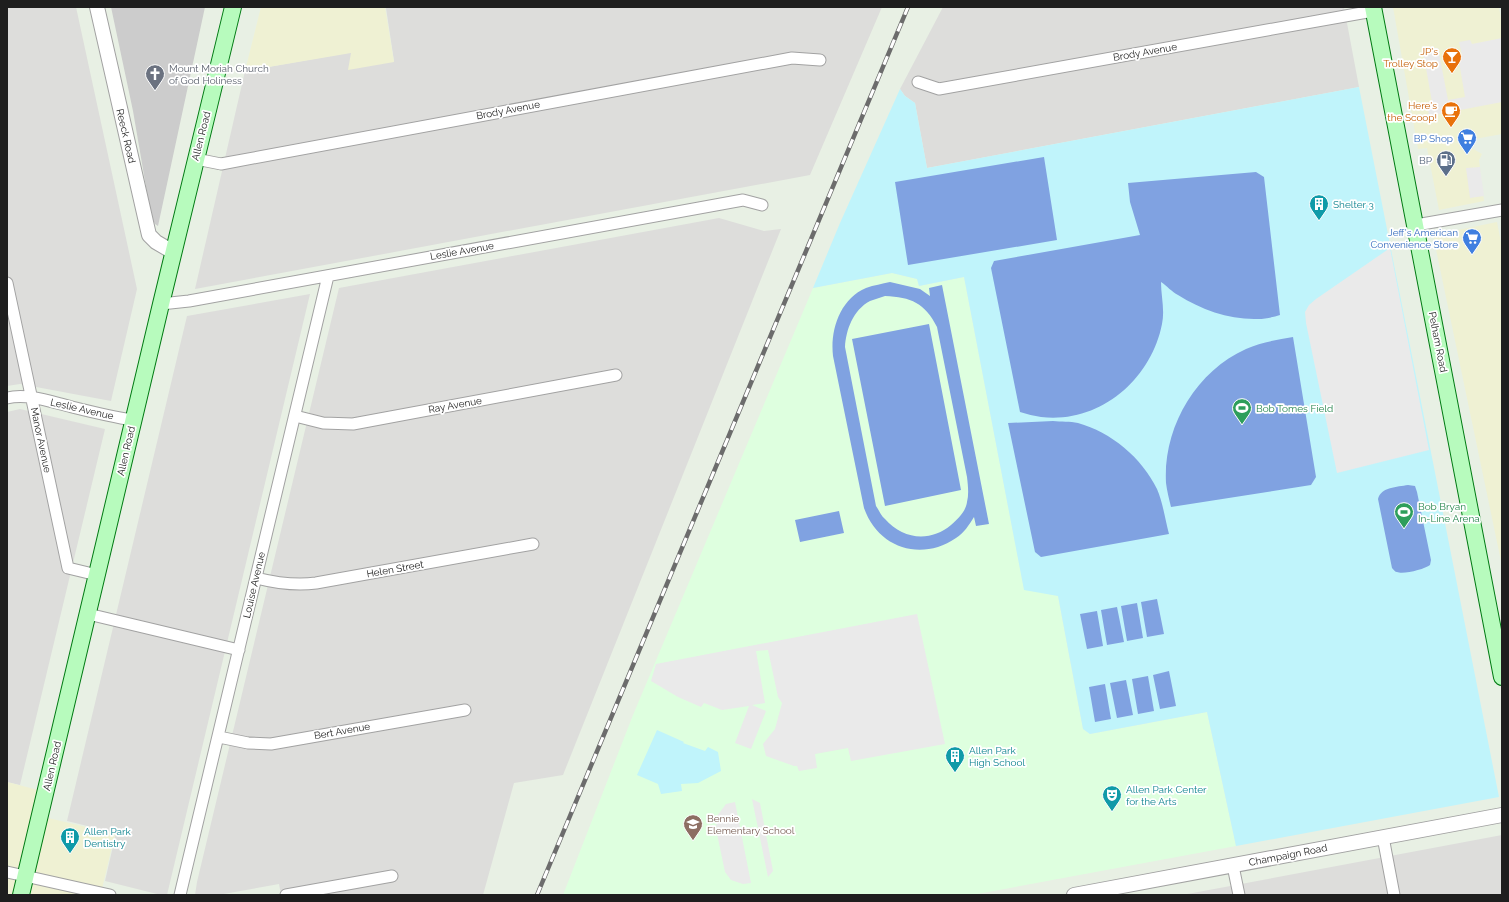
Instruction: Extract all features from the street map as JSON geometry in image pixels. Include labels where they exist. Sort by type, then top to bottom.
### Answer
[{"type":"main road","name":"Allen Road","points":[[21,895],[173,252],[233,7]]},
{"type":"main road","name":"Pelham Road","points":[[1373,9],[1416,225],[1502,677]]},
{"type":"street","name":"Reeck Road","points":[[97,7],[149,235],[156,242],[173,252]]},
{"type":"street","name":"Brody Avenue","points":[[918,82],[940,89],[1373,9]]},
{"type":"street","name":"Brody Avenue","points":[[196,159],[221,164],[792,58],[820,60]]},
{"type":"street","name":"Leslie Avenue","points":[[161,304],[188,301],[328,276],[743,200],[762,205]]},
{"type":"street","points":[[1416,225],[1502,210]]},
{"type":"street","name":"Louise Avenue","points":[[180,895],[328,276]]},
{"type":"street","name":"Manor Avenue","points":[[7,283],[68,568],[97,575]]},
{"type":"street","name":"Ray Avenue","points":[[294,416],[323,423],[353,424],[616,375]]},
{"type":"street","name":"Leslie Avenue","points":[[7,398],[12,396],[32,397],[108,416],[133,420]]},
{"type":"street","name":"Helen Street","points":[[256,578],[286,584],[301,585],[533,544]]},
{"type":"street","points":[[88,614],[239,650]]},
{"type":"street","name":"Bert Avenue","points":[[218,737],[248,743],[271,744],[465,710]]},
{"type":"street","name":"Champaign Road","points":[[1082,894],[1502,815]]},
{"type":"street","points":[[1383,837],[1394,895]]},
{"type":"street","points":[[1233,866],[1239,895]]},
{"type":"street","points":[[7,872],[110,895]]},
{"type":"street","points":[[286,895],[392,876]]},
{"type":"shaded area","points":[[7,7],[76,7],[137,289],[111,401],[20,384],[7,386]]},
{"type":"shaded area","points":[[111,7],[205,7],[158,226],[155,224],[151,216],[133,111]]},
{"type":"shaded area","points":[[261,7],[385,7],[394,62],[348,70],[351,53],[245,71]]},
{"type":"shaded area","points":[[882,7],[810,175],[195,289],[245,71],[353,52],[350,69],[394,61],[386,8]]},
{"type":"shaded area","points":[[943,7],[1344,7],[1359,87],[927,168],[915,103],[905,96],[900,89]]},
{"type":"shaded area","points":[[1393,7],[1499,7],[1502,25],[1502,134],[1442,145],[1461,142],[1482,154],[1479,160],[1484,201],[1439,210],[1427,148],[1418,149]]},
{"type":"shaded area","points":[[1502,38],[1502,102],[1429,116],[1427,103],[1432,102],[1423,51],[1438,48],[1448,100],[1465,97],[1458,56],[1462,55],[1459,42],[1470,40],[1472,44]]},
{"type":"shaded area","points":[[1359,87],[1499,797],[1236,846],[1207,712],[1090,734],[1083,729],[1058,596],[1024,590],[964,277],[919,286],[917,279],[892,273],[813,288],[840,223],[900,89],[905,96],[915,103],[927,168]]},
{"type":"shaded area","points":[[1044,157],[1057,240],[908,265],[895,182]]},
{"type":"shaded area","points":[[1480,167],[1484,196],[1470,198],[1466,168]]},
{"type":"shaded area","points":[[1256,172],[1264,177],[1280,315],[1264,319],[1248,319],[1216,313],[1187,300],[1161,282],[1163,319],[1156,344],[1147,363],[1134,380],[1119,394],[1102,405],[1083,413],[1062,417],[1041,417],[1020,412],[991,268],[994,261],[1140,235],[1130,202],[1128,183]]},
{"type":"shaded area","points":[[719,218],[764,231],[781,229],[563,775],[514,783],[483,895],[281,895],[279,884],[218,895],[195,895],[339,288]]},
{"type":"shaded area","points":[[1497,222],[1502,248],[1502,566],[1433,235]]},
{"type":"shaded area","points":[[1390,248],[1429,450],[1337,473],[1305,312],[1309,305],[1316,299]]},
{"type":"shaded area","points":[[892,273],[917,279],[919,286],[964,277],[1024,589],[1058,596],[1083,729],[1090,734],[1207,712],[1236,846],[972,895],[563,895],[633,715],[813,288]]},
{"type":"shaded area","points":[[890,282],[920,289],[930,296],[929,288],[942,285],[989,524],[976,526],[974,517],[959,536],[943,545],[929,549],[915,550],[902,547],[890,541],[879,533],[871,522],[864,508],[833,356],[832,346],[835,326],[843,307],[857,293],[866,288]],"holes":[[[885,296],[910,300],[922,307],[937,327],[967,477],[968,496],[963,512],[954,523],[935,534],[926,536],[909,535],[900,531],[892,526],[881,515],[876,506],[845,347],[849,327],[859,310],[872,300]]]},
{"type":"shaded area","points":[[310,294],[167,895],[161,895],[105,881],[116,833],[67,821],[187,316]]},
{"type":"shaded area","points":[[929,324],[961,490],[885,506],[852,339]]},
{"type":"shaded area","name":"Bob Tomes Field","points":[[1293,337],[1316,477],[1311,485],[1171,507],[1166,483],[1166,462],[1170,442],[1177,422],[1197,387],[1228,359],[1246,349],[1263,343]]},
{"type":"shaded area","points":[[20,409],[105,429],[20,785],[7,782],[7,412]]},
{"type":"shaded area","points":[[1053,421],[1075,422],[1090,427],[1114,440],[1134,457],[1151,478],[1157,489],[1169,534],[1041,557],[1035,552],[1008,423]]},
{"type":"shaded area","name":"Bob Bryan In-Line Arena","points":[[1408,485],[1415,486],[1417,492],[1431,560],[1430,565],[1424,568],[1400,573],[1396,572],[1392,568],[1378,499],[1382,492],[1386,490]]},
{"type":"shaded area","points":[[839,511],[844,533],[800,542],[795,520]]},
{"type":"shaded area","points":[[1157,599],[1164,634],[1147,637],[1141,602]]},
{"type":"shaded area","points":[[1137,603],[1143,638],[1127,641],[1121,606]]},
{"type":"shaded area","points":[[1117,607],[1124,642],[1107,645],[1101,610]]},
{"type":"shaded area","points":[[1097,611],[1103,646],[1087,649],[1080,614]]},
{"type":"shaded area","points":[[917,614],[945,744],[851,761],[848,748],[815,754],[817,768],[799,771],[797,766],[766,756],[763,744],[775,729],[782,703],[778,697],[768,650],[756,651],[765,703],[752,705],[766,711],[751,749],[735,743],[749,706],[722,710],[704,703],[701,707],[678,697],[651,681],[656,664]]},
{"type":"shaded area","points":[[1169,671],[1176,706],[1160,709],[1153,675]]},
{"type":"shaded area","points":[[1148,676],[1154,711],[1138,714],[1132,679]]},
{"type":"shaded area","points":[[1126,680],[1133,715],[1117,718],[1110,683]]},
{"type":"shaded area","points":[[1105,684],[1111,719],[1095,722],[1089,687]]},
{"type":"shaded area","points":[[657,730],[684,742],[683,743],[705,751],[708,747],[718,752],[721,771],[698,783],[681,784],[682,791],[661,794],[658,784],[637,775]]},
{"type":"shaded area","points":[[7,782],[46,792],[40,816],[115,834],[101,893],[110,895],[7,895]]},
{"type":"shaded area","points":[[752,799],[760,803],[773,871],[768,877]]},
{"type":"shaded area","points":[[735,802],[751,883],[743,884],[731,880],[725,872],[716,829],[717,816],[726,804]]},
{"type":"shaded area","points":[[1502,835],[1502,895],[1182,895]]},
{"type":"railway","points":[[537,895],[908,7]]},
{"type":"place","name":"JP's Trolley Stop","points":[[1452,74]]},
{"type":"place","name":"Mount Moriah Church of God Holiness","points":[[155,91]]},
{"type":"place","name":"Here's the Scoop!","points":[[1451,128]]},
{"type":"place","name":"BP Shop","points":[[1467,155]]},
{"type":"place","name":"BP","points":[[1446,177]]},
{"type":"place","name":"Shelter 3","points":[[1319,221]]},
{"type":"place","name":"Jeff's American Convenience Store","points":[[1472,255]]},
{"type":"place","name":"Bob Tomes Field","points":[[1242,425]]},
{"type":"place","name":"Bob Bryan In-Line Arena","points":[[1404,529]]},
{"type":"place","name":"Allen Park High School","points":[[955,773]]},
{"type":"place","name":"Allen Park Center for the Arts","points":[[1112,812]]},
{"type":"place","name":"Bennie Elementary School","points":[[693,841]]},
{"type":"place","name":"Allen Park Dentistry","points":[[70,854]]}]
